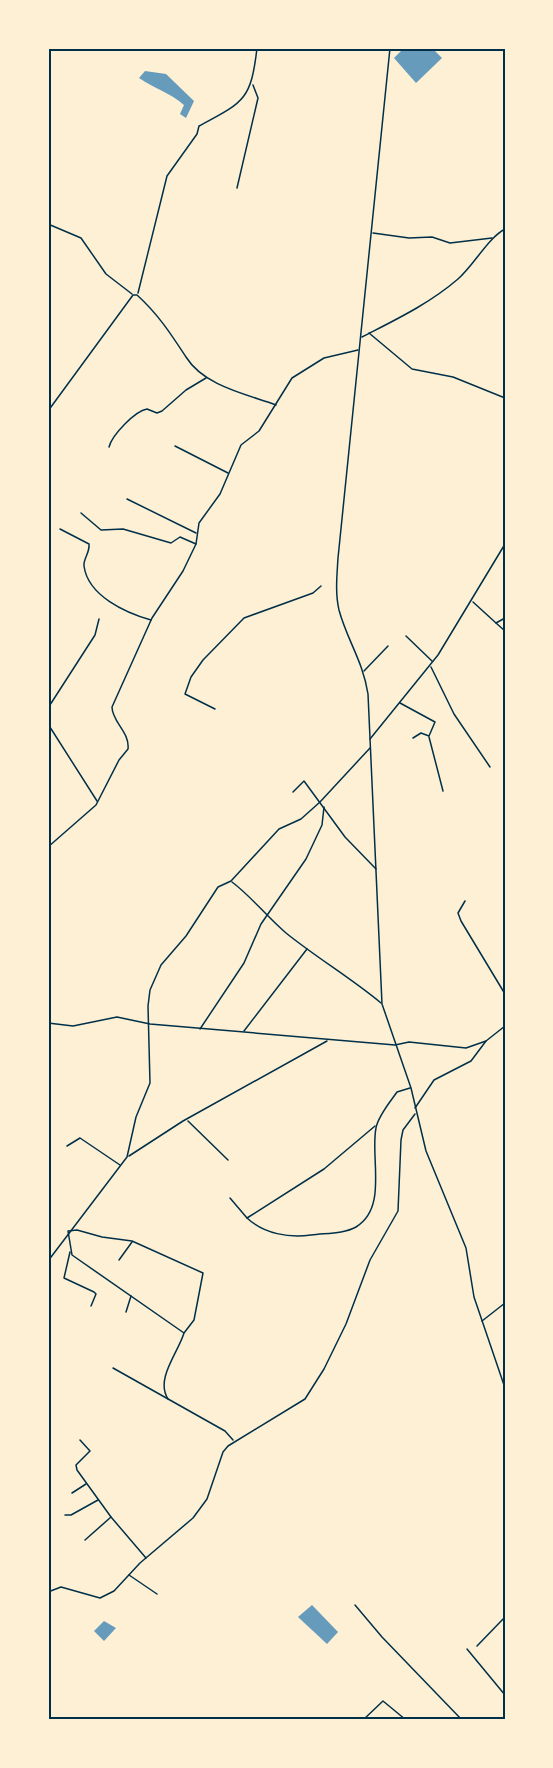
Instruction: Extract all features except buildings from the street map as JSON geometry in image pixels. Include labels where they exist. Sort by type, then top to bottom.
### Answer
[{"type":"street","points":[[138,295],[167,176],[197,134],[199,126],[228,111],[244,98],[252,84],[257,48]]},
{"type":"street","points":[[390,48],[358,350],[336,596],[342,620],[364,671],[368,694],[382,1004],[411,1088],[414,1109],[426,1151],[468,1256],[474,1298],[505,1388]]},
{"type":"street","points":[[237,188],[258,98],[256,87],[252,84]]},
{"type":"street","points":[[48,224],[81,238],[106,274],[132,295],[138,295],[170,329],[186,358],[207,377],[220,385],[276,405]]},
{"type":"street","points":[[360,338],[416,309],[450,286],[479,258],[493,237],[505,229]]},
{"type":"street","points":[[372,233],[410,238],[432,237],[450,243],[493,237]]},
{"type":"street","points":[[48,411],[132,295]]},
{"type":"street","points":[[369,333],[412,369],[453,377],[505,398]]},
{"type":"street","points":[[48,847],[98,802],[119,760],[128,749],[124,729],[113,715],[112,707],[151,620],[183,571],[196,544],[203,514],[220,494],[241,445],[259,431],[292,378],[324,358],[358,350]]},
{"type":"street","points":[[109,447],[112,440],[137,414],[147,409],[157,413],[162,411],[186,390],[207,377]]},
{"type":"street","points":[[175,446],[229,473]]},
{"type":"street","points":[[127,499],[197,534]]},
{"type":"street","points":[[81,513],[101,530],[123,529],[171,543],[180,537],[196,544]]},
{"type":"street","points":[[60,529],[89,544],[90,549],[84,564],[88,580],[93,587],[130,614],[151,620]]},
{"type":"street","points":[[370,739],[433,662],[505,544]]},
{"type":"street","points":[[215,709],[185,694],[191,677],[203,660],[244,618],[313,593],[321,586]]},
{"type":"street","points":[[472,601],[505,631]]},
{"type":"street","points":[[496,623],[505,618]]},
{"type":"street","points":[[48,708],[95,635],[99,619]]},
{"type":"street","points":[[406,636],[433,662]]},
{"type":"street","points":[[364,671],[388,646]]},
{"type":"street","points":[[430,666],[454,714],[490,766]]},
{"type":"street","points":[[399,703],[435,722],[429,736],[443,791]]},
{"type":"street","points":[[48,724],[98,802]]},
{"type":"street","points":[[413,738],[421,733],[429,736]]},
{"type":"street","points":[[48,1261],[127,1157],[136,1117],[150,1083],[148,1006],[150,990],[161,965],[186,936],[212,894],[225,882],[231,881],[279,829],[301,819],[320,802],[370,748]]},
{"type":"street","points":[[293,792],[304,781],[345,837],[376,870]]},
{"type":"street","points":[[200,1029],[244,963],[268,914],[306,859],[322,825],[324,807]]},
{"type":"street","points":[[231,881],[252,897],[284,931],[347,975],[382,1004]]},
{"type":"street","points":[[465,901],[458,913],[460,921],[505,994]]},
{"type":"street","points":[[243,1032],[308,949]]},
{"type":"street","points":[[48,1023],[73,1026],[117,1017],[150,1024],[328,1041],[395,1045],[409,1042],[466,1048],[486,1041]]},
{"type":"street","points":[[414,1109],[434,1080],[471,1061],[486,1041],[505,1026]]},
{"type":"street","points":[[127,1157],[186,1120],[328,1041]]},
{"type":"street","points":[[247,1218],[324,1169],[376,1126],[397,1092],[411,1088]]},
{"type":"street","points":[[48,1592],[61,1587],[100,1598],[114,1591],[146,1558],[202,1508],[223,1452],[234,1440],[305,1399],[324,1369],[346,1324],[370,1260],[398,1211],[401,1140],[406,1125],[415,1113]]},
{"type":"street","points":[[186,1120],[228,1160]]},
{"type":"street","points":[[230,1198],[255,1225],[270,1232],[297,1237],[356,1227],[367,1217],[374,1205],[376,1126]]},
{"type":"street","points":[[67,1146],[80,1138],[121,1166]]},
{"type":"street","points":[[69,1232],[77,1230],[102,1237],[132,1241],[203,1273],[194,1320],[184,1333],[170,1363],[164,1386],[168,1399]]},
{"type":"street","points":[[69,1232],[70,1251],[64,1278],[96,1294],[91,1306]]},
{"type":"street","points":[[119,1260],[132,1241]]},
{"type":"street","points":[[70,1251],[184,1333]]},
{"type":"street","points":[[126,1312],[131,1295]]},
{"type":"street","points":[[482,1322],[505,1303]]},
{"type":"street","points":[[113,1368],[225,1431],[234,1440]]},
{"type":"street","points":[[80,1440],[90,1451],[76,1465],[86,1484],[146,1558]]},
{"type":"street","points":[[72,1493],[86,1484]]},
{"type":"street","points":[[65,1515],[71,1515],[98,1500]]},
{"type":"street","points":[[85,1540],[111,1517]]},
{"type":"street","points":[[129,1575],[157,1594]]},
{"type":"street","points":[[355,1605],[382,1637],[462,1720]]},
{"type":"street","points":[[477,1646],[505,1617]]},
{"type":"street","points":[[467,1649],[505,1695]]},
{"type":"street","points":[[363,1720],[383,1701],[406,1720]]},
{"type":"water","points":[[404,48],[432,48],[442,58],[416,83],[394,58]]},
{"type":"water","points":[[145,71],[166,74],[194,101],[186,118],[180,114],[184,105],[139,78]]},
{"type":"water","points":[[312,1605],[338,1632],[327,1644],[298,1617]]},
{"type":"water","points":[[104,1621],[116,1628],[104,1641],[94,1631]]}]
